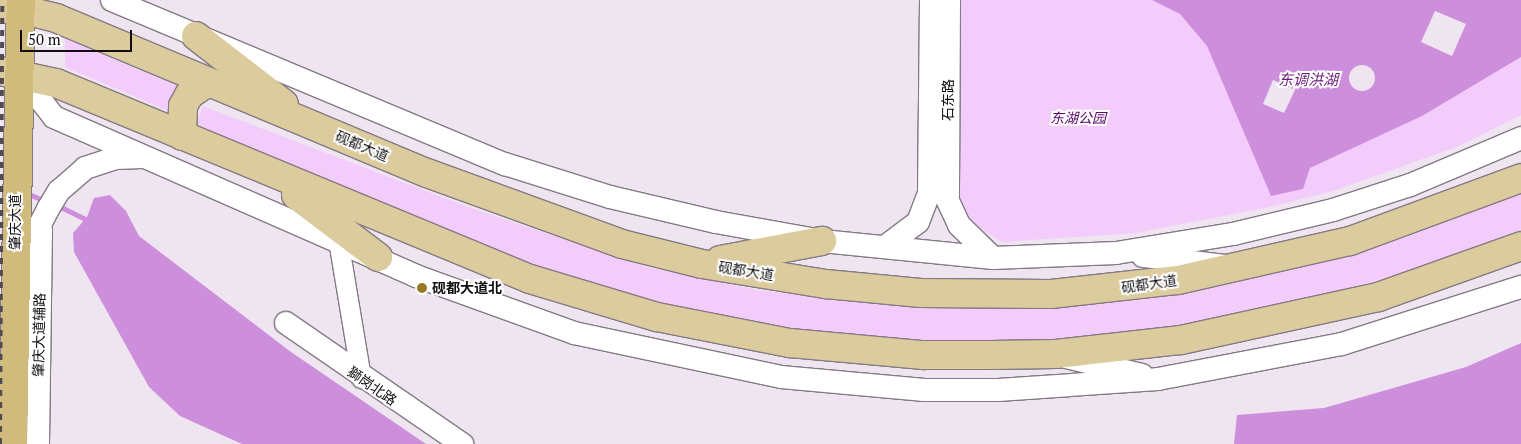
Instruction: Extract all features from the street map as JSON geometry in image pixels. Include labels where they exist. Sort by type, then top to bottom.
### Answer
[{"type":"highway","name":"肇庆大道","points":[[13,444],[15,168],[9,71],[17,4]]},
{"type":"main road","name":"砚都大道","points":[[17,4],[68,23],[207,83],[529,213],[622,244],[702,264],[921,294],[1122,289],[1244,268],[1406,223],[1521,178]]},
{"type":"main road","points":[[196,36],[309,123]]},
{"type":"main road","points":[[9,71],[182,136],[467,256],[594,301],[657,318],[790,343],[856,350],[1056,354],[1181,340],[1314,314],[1443,276],[1521,246]]},
{"type":"main road","points":[[182,136],[183,106],[189,95],[207,83]]},
{"type":"main road","points":[[265,172],[378,257]]},
{"type":"main road","points":[[702,264],[822,241]]},
{"type":"street","points":[[112,0],[129,4],[196,36],[505,164],[620,199],[822,241],[993,258],[1116,253],[1233,234],[1333,210],[1410,185],[1521,138]]},
{"type":"street","name":"石东路","points":[[931,0],[938,197]]},
{"type":"street","name":"石东路","points":[[938,197],[949,0]]},
{"type":"street","points":[[9,71],[54,118],[148,156],[478,300],[574,333],[780,377],[933,390],[1158,379],[1342,344],[1521,287]]},
{"type":"street","points":[[38,350],[14,275],[59,191],[100,161],[148,156]]},
{"type":"street","points":[[886,246],[918,222],[938,197],[959,225],[993,258]]},
{"type":"street","name":"肇庆大道辅路","points":[[38,444],[41,227]]},
{"type":"street","points":[[338,240],[361,378]]},
{"type":"street","points":[[1116,253],[1244,268]]},
{"type":"street","name":"獅岗北路","points":[[286,323],[361,378],[462,444]]},
{"type":"street","points":[[1056,354],[1158,379]]},
{"type":"green space","name":"东湖公园","points":[[961,0],[1521,0],[1521,115],[1459,146],[1333,191],[1270,207],[1135,233],[1002,242],[975,225],[959,202]]},
{"type":"green space","points":[[65,39],[183,88],[176,114],[65,67]]},
{"type":"green space","points":[[203,106],[468,207],[647,267],[757,290],[867,303],[972,309],[1073,306],[1216,286],[1404,238],[1521,192],[1521,229],[1421,269],[1224,320],[1081,340],[975,343],[858,338],[748,324],[627,298],[553,275],[331,189],[197,124]]},
{"type":"water","name":"东调洪湖","points":[[1152,0],[1521,0],[1521,57],[1422,116],[1310,168],[1303,189],[1271,196],[1207,46],[1180,14]]},
{"type":"water","points":[[110,195],[126,211],[139,236],[291,352],[426,444],[242,444],[180,416],[149,387],[74,252],[73,233],[87,217],[94,198]]},
{"type":"water","points":[[1521,343],[1521,444],[1234,444],[1237,415],[1324,408],[1466,367]]},
{"type":"pier","points":[[1435,11],[1466,24],[1452,56],[1421,42]]},
{"type":"pier","points":[[1362,65],[1371,69],[1375,78],[1371,87],[1362,91],[1353,87],[1349,78],[1353,69]]},
{"type":"pier","points":[[1273,80],[1295,90],[1284,113],[1263,104]]},
{"type":"waterway","points":[[27,193],[45,201]]},
{"type":"waterway","points":[[57,205],[90,221]]},
{"type":"railway","points":[[0,444],[2,0]]},
{"type":"place","name":"砚都大道北","points":[[422,288]]}]
